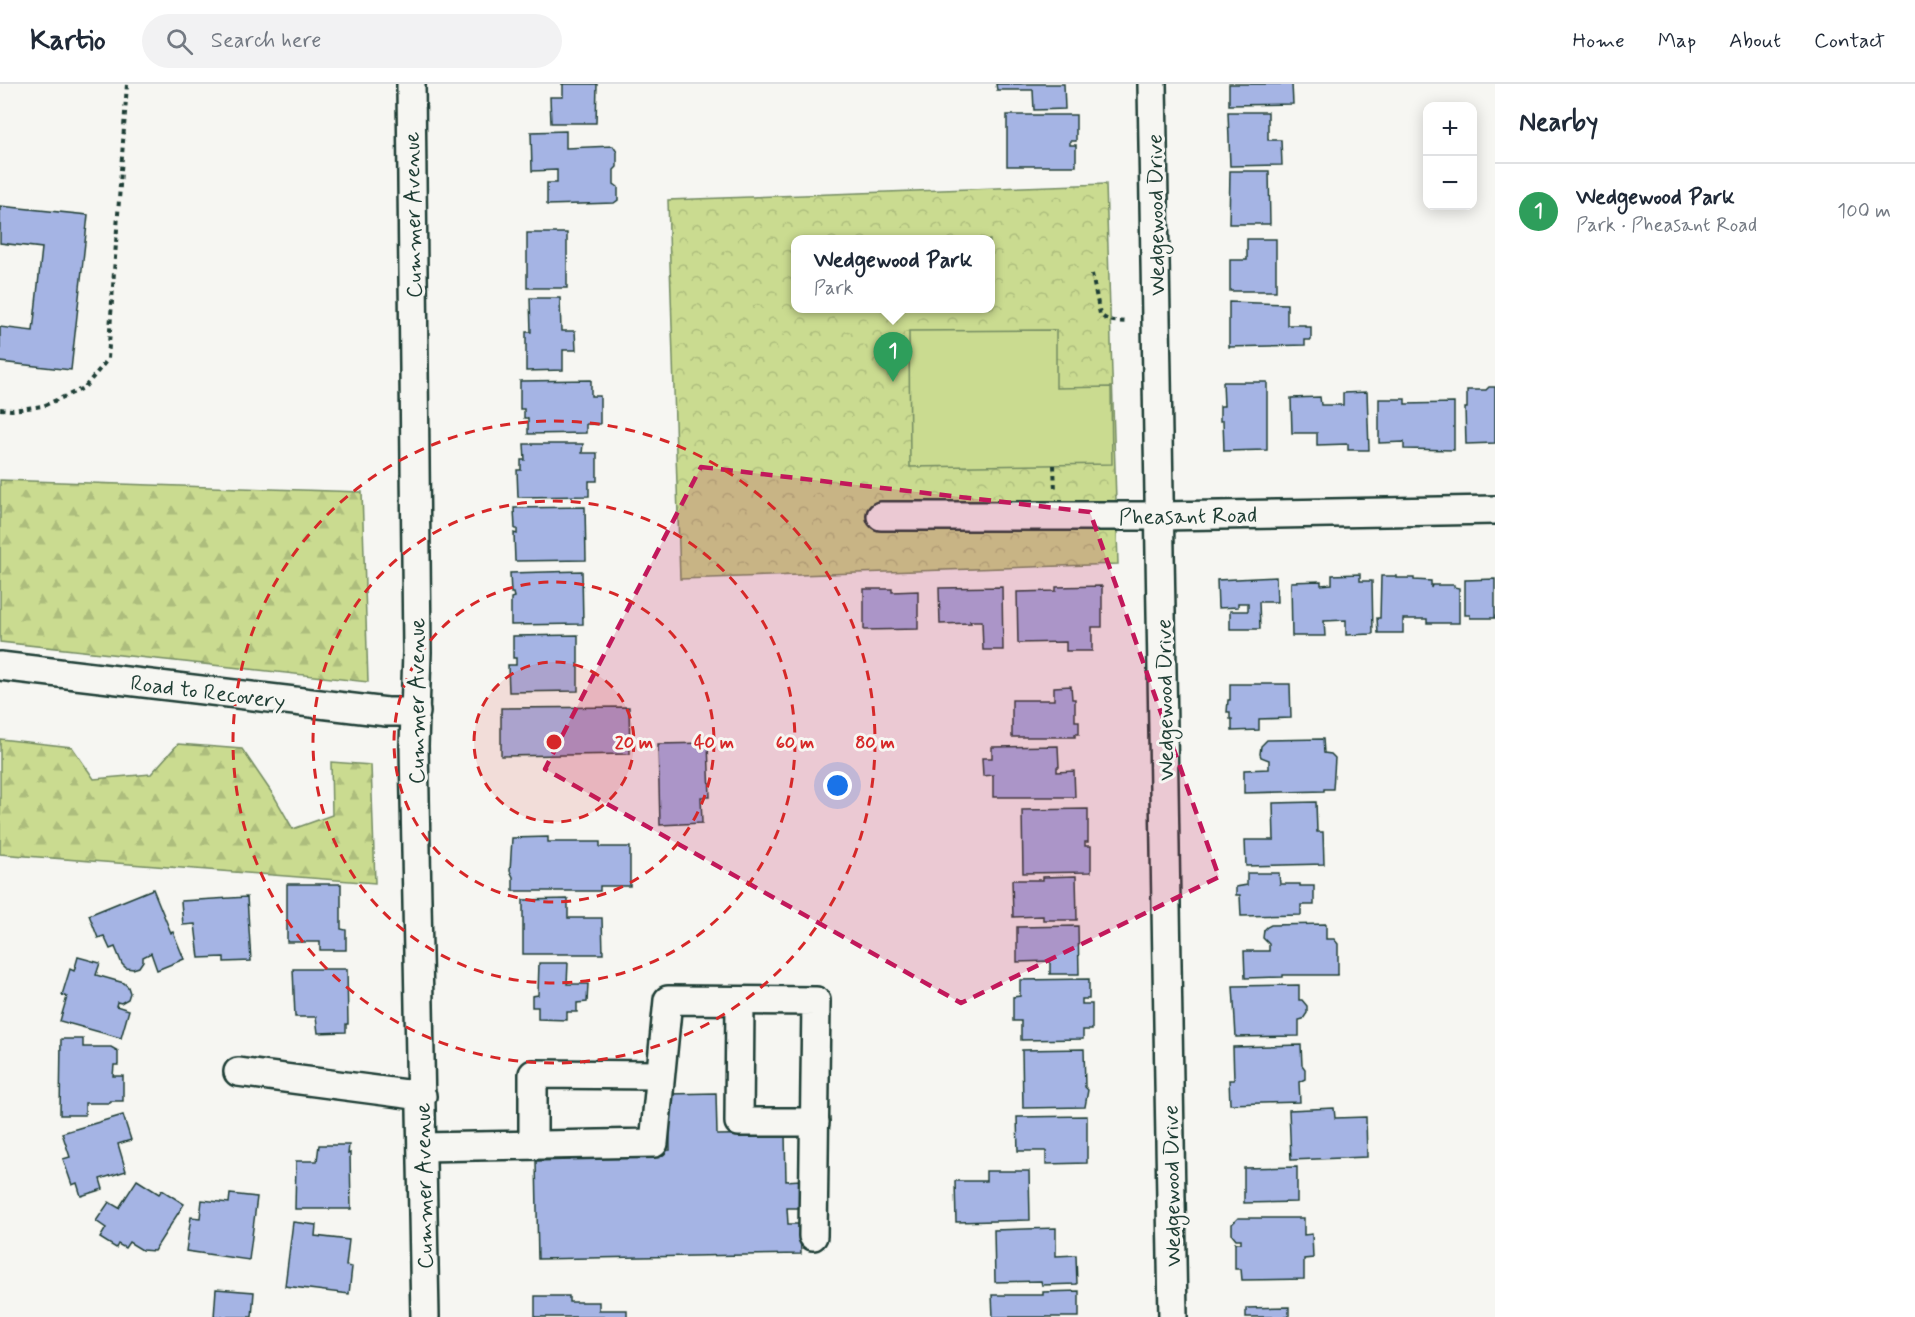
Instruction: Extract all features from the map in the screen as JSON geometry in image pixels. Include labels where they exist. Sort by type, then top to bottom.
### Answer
[{"type":"street","name":"Cummer Avenue","points":[[411,84],[417,628],[414,746],[425,1317]]},
{"type":"street","name":"Wedgewood Drive","points":[[1152,84],[1173,1317]]},
{"type":"street","name":"Pheasant Road","points":[[881,516],[1161,516],[1495,510]]},
{"type":"street","name":"Road to Recovery","points":[[0,666],[387,712],[416,712]]},
{"type":"street","points":[[422,1147],[654,1143],[668,1000],[816,1001],[813,1236]]},
{"type":"street","points":[[740,1000],[739,1122],[815,1122]]},
{"type":"street","points":[[238,1072],[422,1096]]},
{"type":"street","points":[[533,1145],[533,1074],[660,1075]]},
{"type":"path","points":[[0,409],[12,410],[43,406],[84,388],[108,359],[127,84]]},
{"type":"path","points":[[1092,274],[1098,311],[1104,318],[1114,322],[1156,323]]},
{"type":"highlighted area","points":[[701,467],[1090,512],[1219,877],[961,1003],[545,769]]},
{"type":"green space","points":[[1106,184],[1118,564],[680,579],[668,200]]},
{"type":"green space","points":[[1056,330],[1056,388],[1111,387],[1112,464],[910,467],[909,331]]},
{"type":"green space","points":[[0,480],[362,492],[368,682],[0,642]]},
{"type":"green space","points":[[0,739],[72,747],[94,779],[151,774],[178,744],[242,749],[293,829],[332,815],[331,762],[371,765],[375,883],[0,854]]},
{"type":"building","points":[[563,84],[597,84],[596,123],[551,123],[550,97],[563,97]]},
{"type":"building","points":[[996,84],[1064,84],[1065,109],[1034,110],[1033,90],[997,90]]},
{"type":"building","points":[[1229,84],[1292,84],[1293,104],[1229,105]]},
{"type":"building","points":[[1228,112],[1268,112],[1268,140],[1281,140],[1282,165],[1230,166]]},
{"type":"building","points":[[1007,115],[1076,115],[1076,141],[1070,141],[1070,145],[1076,145],[1076,166],[1007,166]]},
{"type":"building","points":[[566,131],[566,148],[613,146],[617,152],[614,184],[618,187],[618,200],[614,203],[547,205],[547,183],[557,183],[557,170],[532,171],[531,132]]},
{"type":"building","points":[[1230,171],[1269,171],[1270,224],[1229,224]]},
{"type":"building","points":[[0,206],[88,215],[71,370],[0,362],[0,327],[33,331],[42,248],[0,243]]},
{"type":"building","points":[[527,233],[567,233],[567,288],[527,288]]},
{"type":"building","points":[[1247,239],[1276,239],[1276,291],[1230,291],[1230,260],[1247,260]]},
{"type":"building","points":[[530,298],[560,298],[561,331],[575,331],[576,350],[563,350],[563,370],[526,371],[526,332],[531,332]]},
{"type":"building","points":[[1229,302],[1287,304],[1287,325],[1311,327],[1311,340],[1305,340],[1305,345],[1229,347]]},
{"type":"building","points":[[591,380],[591,396],[600,396],[600,424],[586,424],[586,433],[528,434],[528,418],[524,418],[524,409],[520,409],[520,381]]},
{"type":"building","points":[[1223,382],[1267,382],[1267,450],[1224,451],[1223,421],[1220,421],[1220,406],[1224,406]]},
{"type":"building","points":[[1489,387],[1495,387],[1495,443],[1466,444],[1467,390],[1486,390]]},
{"type":"building","points":[[1367,392],[1369,450],[1348,450],[1348,444],[1317,445],[1317,433],[1292,433],[1291,398],[1320,397],[1321,405],[1343,405],[1343,393]]},
{"type":"building","points":[[1379,399],[1405,399],[1405,404],[1454,403],[1454,450],[1404,449],[1404,442],[1379,443]]},
{"type":"building","points":[[524,444],[583,444],[582,453],[597,453],[597,481],[589,481],[589,496],[518,497],[517,470],[521,470],[521,460],[525,460]]},
{"type":"building","points":[[585,507],[586,560],[515,561],[514,533],[517,534],[517,529],[515,529],[514,508]]},
{"type":"building","points":[[582,571],[583,624],[511,625],[511,598],[514,597],[511,593],[510,573]]},
{"type":"building","points":[[1360,574],[1360,581],[1372,581],[1373,634],[1346,635],[1346,620],[1324,621],[1325,636],[1292,636],[1291,582],[1321,581],[1321,585],[1332,584],[1332,575]]},
{"type":"building","points":[[1381,576],[1431,581],[1431,588],[1432,585],[1454,585],[1459,588],[1459,623],[1427,623],[1427,619],[1403,619],[1403,633],[1378,633]]},
{"type":"building","points":[[1276,577],[1277,602],[1259,602],[1260,629],[1230,629],[1230,611],[1248,611],[1248,603],[1238,603],[1238,607],[1218,608],[1217,580]]},
{"type":"building","points":[[1495,579],[1495,618],[1470,618],[1470,615],[1465,615],[1465,580]]},
{"type":"building","points":[[1102,586],[1102,627],[1092,627],[1092,651],[1066,651],[1066,642],[1018,643],[1017,592],[1056,591],[1056,587]]},
{"type":"building","points":[[1002,587],[1003,650],[983,650],[982,621],[940,624],[939,588]]},
{"type":"building","points":[[864,589],[892,589],[892,592],[918,591],[918,629],[864,630]]},
{"type":"building","points":[[578,635],[578,691],[509,692],[508,665],[516,665],[516,658],[513,658],[513,636]]},
{"type":"building","points":[[1230,684],[1290,684],[1291,718],[1259,719],[1259,730],[1232,731],[1232,719],[1230,719],[1230,712],[1227,712]]},
{"type":"building","points":[[1071,686],[1072,699],[1075,699],[1075,721],[1079,721],[1079,734],[1075,734],[1075,737],[1012,737],[1012,700],[1054,700],[1054,687]]},
{"type":"building","points":[[629,707],[630,754],[501,756],[501,708]]},
{"type":"building","points":[[1323,739],[1324,753],[1331,754],[1335,758],[1333,789],[1244,793],[1244,770],[1269,769],[1269,760],[1261,757],[1260,754],[1261,746],[1267,740]]},
{"type":"building","points":[[708,743],[710,797],[701,797],[702,823],[660,825],[658,744]]},
{"type":"building","points":[[1058,746],[1059,767],[1057,767],[1057,772],[1074,771],[1075,797],[993,797],[993,775],[983,776],[982,758],[992,758],[992,747]]},
{"type":"building","points":[[1316,802],[1317,832],[1323,832],[1324,864],[1246,866],[1245,840],[1274,840],[1273,803]]},
{"type":"building","points":[[1088,809],[1088,842],[1085,842],[1085,846],[1091,846],[1091,872],[1023,873],[1022,810]]},
{"type":"building","points":[[548,837],[548,842],[600,842],[600,847],[630,847],[630,886],[600,886],[600,891],[513,891],[513,877],[510,871],[512,838]]},
{"type":"building","points":[[1247,873],[1279,873],[1280,884],[1314,886],[1314,905],[1301,905],[1301,915],[1241,916],[1240,895],[1236,895],[1236,887],[1247,885]]},
{"type":"building","points":[[1076,876],[1077,920],[1043,920],[1043,916],[1013,917],[1012,880],[1043,880],[1043,877]]},
{"type":"building","points":[[287,884],[341,884],[341,929],[346,930],[346,950],[320,950],[320,942],[287,942]]},
{"type":"building","points":[[153,889],[184,959],[157,970],[151,953],[143,957],[139,967],[126,968],[115,947],[110,949],[104,936],[98,938],[89,915]]},
{"type":"building","points":[[247,897],[251,961],[224,962],[224,957],[199,958],[195,924],[183,925],[181,901]]},
{"type":"building","points":[[568,899],[568,918],[602,918],[603,954],[523,954],[523,900]]},
{"type":"building","points":[[1326,924],[1326,939],[1334,939],[1338,944],[1338,975],[1245,978],[1244,951],[1269,951],[1269,944],[1263,938],[1267,927]]},
{"type":"building","points":[[1078,926],[1079,974],[1050,974],[1050,961],[1017,962],[1017,927]]},
{"type":"building","points":[[78,957],[100,963],[96,975],[124,983],[128,987],[130,993],[128,999],[121,1003],[117,1002],[116,1006],[129,1010],[121,1038],[60,1021],[67,997],[62,995],[70,969],[74,971]]},
{"type":"building","points":[[539,963],[568,963],[567,984],[588,984],[587,1002],[577,1003],[577,1012],[567,1012],[567,1020],[538,1019],[538,1007],[532,1007],[532,996],[538,995]]},
{"type":"building","points":[[293,969],[347,969],[348,1024],[346,1024],[346,1032],[318,1033],[316,1017],[295,1017]]},
{"type":"building","points":[[1089,979],[1089,999],[1082,999],[1082,1004],[1092,1004],[1092,1030],[1083,1030],[1083,1039],[1021,1040],[1021,1021],[1013,1021],[1013,997],[1020,996],[1020,980]]},
{"type":"building","points":[[1299,985],[1299,1000],[1307,1006],[1307,1013],[1303,1019],[1299,1020],[1299,1036],[1236,1037],[1233,986]]},
{"type":"building","points":[[61,1039],[83,1039],[83,1047],[111,1047],[118,1051],[118,1065],[114,1065],[113,1076],[123,1076],[123,1101],[85,1103],[85,1115],[60,1115]]},
{"type":"building","points":[[1301,1045],[1305,1079],[1299,1082],[1300,1102],[1230,1104],[1229,1080],[1234,1080],[1233,1047]]},
{"type":"building","points":[[1084,1049],[1085,1087],[1088,1090],[1085,1107],[1023,1108],[1022,1050]]},
{"type":"building","points":[[716,1093],[717,1135],[785,1134],[786,1181],[800,1180],[801,1208],[787,1208],[788,1224],[800,1224],[801,1254],[538,1259],[536,1161],[570,1160],[570,1152],[670,1150],[669,1094]]},
{"type":"building","points":[[1334,1108],[1335,1118],[1366,1117],[1367,1157],[1291,1160],[1289,1110]]},
{"type":"building","points":[[123,1115],[131,1140],[118,1144],[126,1171],[100,1179],[103,1189],[81,1196],[77,1183],[72,1185],[63,1159],[70,1157],[62,1133]]},
{"type":"building","points":[[1087,1116],[1087,1163],[1046,1164],[1046,1151],[1018,1151],[1017,1117]]},
{"type":"building","points":[[319,1145],[349,1145],[351,1209],[295,1209],[296,1161],[317,1161]]},
{"type":"building","points":[[1297,1167],[1297,1202],[1244,1203],[1244,1168]]},
{"type":"building","points":[[986,1171],[1029,1171],[1030,1220],[956,1222],[955,1181],[986,1181]]},
{"type":"building","points":[[137,1180],[159,1194],[162,1190],[184,1204],[154,1251],[142,1250],[129,1242],[125,1248],[118,1244],[116,1248],[100,1238],[106,1228],[96,1221],[109,1202],[119,1208]]},
{"type":"building","points":[[230,1194],[257,1197],[249,1260],[186,1251],[191,1217],[200,1218],[202,1200],[229,1203]]},
{"type":"building","points":[[1238,1218],[1304,1218],[1304,1235],[1312,1234],[1313,1258],[1304,1259],[1304,1279],[1242,1280],[1241,1269],[1235,1269],[1235,1243],[1241,1243],[1241,1239],[1236,1239],[1232,1234],[1232,1224]]},
{"type":"building","points":[[293,1222],[316,1225],[315,1236],[349,1240],[346,1266],[352,1267],[349,1294],[285,1286]]},
{"type":"building","points":[[1056,1228],[1056,1256],[1076,1255],[1077,1284],[1042,1285],[1041,1281],[995,1282],[994,1230]]},
{"type":"building","points":[[216,1289],[254,1292],[252,1317],[214,1317]]},
{"type":"building","points":[[1079,1291],[1079,1317],[993,1317],[992,1295],[1043,1295],[1043,1292]]},
{"type":"building","points":[[535,1296],[569,1296],[569,1302],[599,1302],[599,1310],[627,1310],[627,1317],[535,1317]]},
{"type":"building","points":[[1289,1307],[1289,1317],[1246,1317],[1246,1308]]},
{"type":"place","name":"Wedgewood Park","points":[[893,382]]}]
